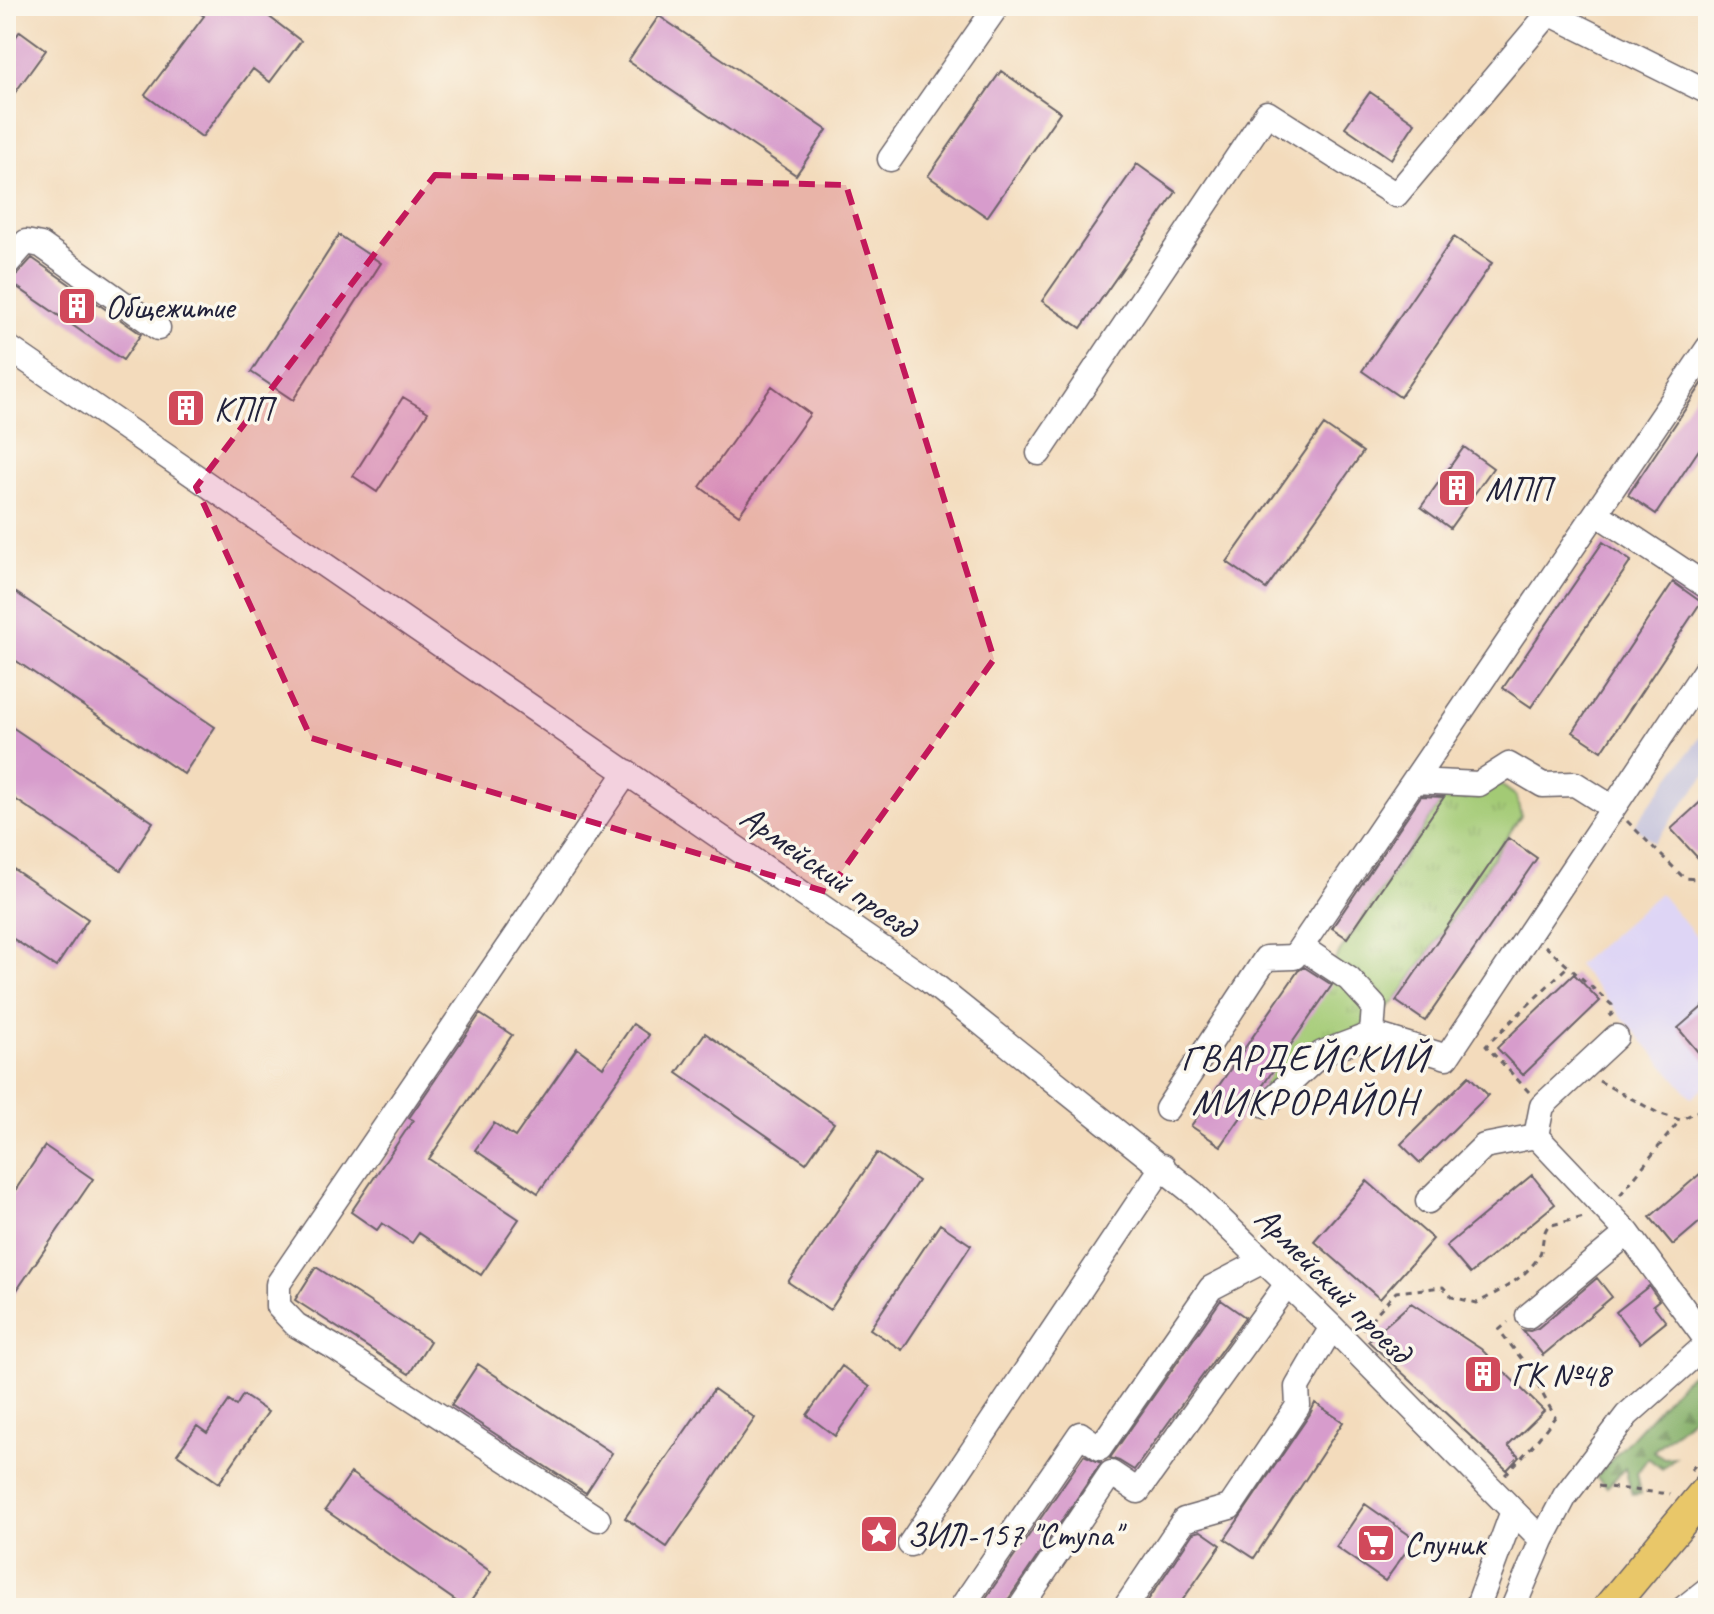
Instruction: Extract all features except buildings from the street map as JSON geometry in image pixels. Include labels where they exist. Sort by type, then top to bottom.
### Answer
[{"type":"main road","points":[[1609,1608],[1698,1482]]},
{"type":"street","points":[[890,159],[997,6]]},
{"type":"street","points":[[1039,453],[1267,113],[1396,195],[1549,13],[1708,92]]},
{"type":"street","points":[[6,265],[26,242],[41,245],[158,328]]},
{"type":"street","name":"Армейский проезд","points":[[6,346],[928,980],[1163,1166],[1340,1335],[1542,1540]]},
{"type":"street","points":[[1167,1109],[1266,958],[1294,957],[1708,348]]},
{"type":"street","points":[[1596,513],[1708,587]]},
{"type":"street","points":[[1266,1105],[1322,1053],[1372,1034],[1447,1057],[1708,666]]},
{"type":"street","points":[[1414,781],[1479,784],[1509,765],[1543,785],[1575,784],[1613,808]]},
{"type":"street","points":[[598,1519],[346,1354],[296,1325],[278,1306],[278,1284],[627,772]]},
{"type":"street","points":[[1301,947],[1349,979],[1374,1006],[1372,1034]]},
{"type":"street","points":[[1536,1136],[1542,1106],[1578,1073],[1608,1031]]},
{"type":"street","points":[[1428,1201],[1484,1146],[1536,1136]]},
{"type":"street","points":[[1513,1608],[1542,1540],[1575,1484],[1627,1415],[1708,1342],[1628,1233],[1536,1136]]},
{"type":"street","points":[[910,1544],[1163,1166]]},
{"type":"street","points":[[1520,1318],[1628,1233]]},
{"type":"street","points":[[961,1608],[1080,1434],[1100,1448],[1211,1288],[1263,1261]]},
{"type":"street","points":[[1020,1608],[1111,1473],[1138,1491],[1287,1284]]},
{"type":"street","points":[[1125,1608],[1184,1520],[1230,1507],[1298,1406],[1297,1387],[1340,1335]]},
{"type":"street","points":[[1477,1608],[1513,1511]]},
{"type":"street","points":[[1684,1608],[1708,1589]]},
{"type":"path","points":[[1613,808],[1684,878],[1708,880]]},
{"type":"path","points":[[1530,933],[1612,1005],[1608,1031]]},
{"type":"path","points":[[1529,1092],[1486,1046],[1568,966]]},
{"type":"path","points":[[1578,1073],[1613,1087],[1658,1113],[1680,1120]]},
{"type":"path","points":[[1340,1335],[1396,1292],[1443,1287],[1452,1297],[1477,1303],[1517,1280],[1537,1259],[1548,1226],[1607,1211],[1680,1120],[1708,1106]]},
{"type":"path","points":[[1492,1489],[1555,1417],[1528,1367],[1499,1330],[1520,1318]]},
{"type":"path","points":[[1698,1482],[1708,1451]]},
{"type":"path","points":[[1575,1484],[1670,1494]]},
{"type":"highlighted area","points":[[435,175],[846,185],[994,659],[827,892],[311,738],[196,487]]},
{"type":"shaded area","points":[[1708,726],[1708,772],[1654,843],[1634,826]]},
{"type":"shaded area","points":[[1660,893],[1708,951],[1708,1084],[1692,1098],[1577,965]]},
{"type":"green space","points":[[1490,777],[1516,796],[1521,816],[1396,1001],[1273,1090],[1254,1080],[1448,791],[1465,800]]},
{"type":"green space","points":[[1708,1360],[1708,1404],[1653,1451],[1664,1458],[1675,1457],[1662,1469],[1648,1458],[1637,1473],[1641,1494],[1632,1495],[1625,1468],[1607,1487],[1596,1477],[1682,1382]]},
{"type":"place","name":"Общежитие","points":[[77,306]]},
{"type":"place","name":"КПП","points":[[186,408]]},
{"type":"place","name":"МПП","points":[[1457,488]]},
{"type":"place","name":"ГК №48","points":[[1483,1374]]},
{"type":"place","name":"ЗИЛ-157 \"Ступа\"","points":[[879,1534]]},
{"type":"place","name":"Спуник","points":[[1376,1543]]},
{"type":"district","name":"ГВАРДЕЙСКИЙ МИКРОРАЙОН","points":[[1305,1079]]}]
